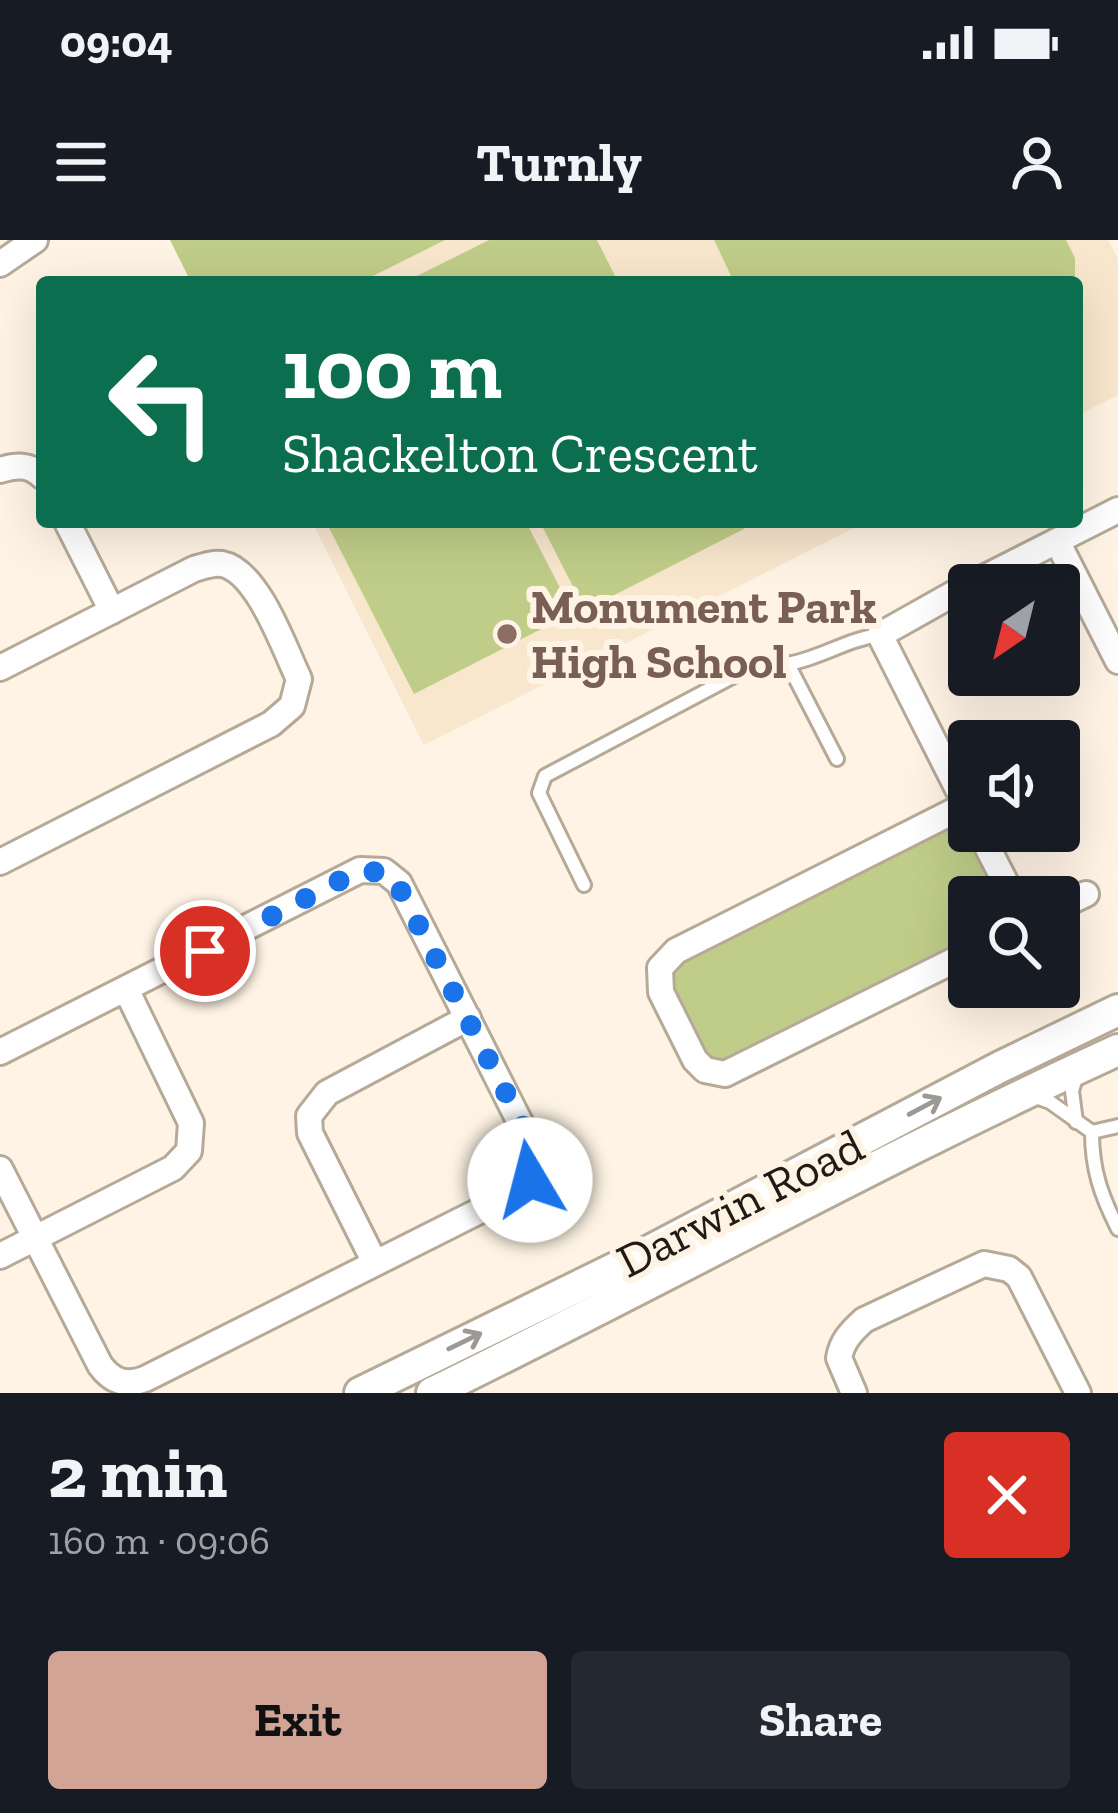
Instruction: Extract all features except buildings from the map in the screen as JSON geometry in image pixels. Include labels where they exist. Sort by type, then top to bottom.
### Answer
[{"type":"street","points":[[0,264],[35,240]]},
{"type":"street","points":[[0,470],[27,467],[36,472]]},
{"type":"street","points":[[1083,528],[1118,510]]},
{"type":"street","points":[[70,528],[112,610]]},
{"type":"street","points":[[1011,564],[1083,528]]},
{"type":"street","points":[[1057,541],[1118,662]]},
{"type":"street","points":[[0,668],[214,563],[240,572],[251,582],[299,679],[292,706],[271,724],[0,862]]},
{"type":"street","points":[[948,597],[880,634],[948,768]]},
{"type":"street","points":[[948,818],[669,955],[660,968],[658,985],[695,1060],[705,1070],[725,1074],[948,963]]},
{"type":"street","points":[[0,1052],[360,870],[373,869],[392,874],[399,883],[534,1147],[536,1169],[521,1190],[128,1383],[112,1378],[100,1365],[0,1169]]},
{"type":"street","points":[[1080,897],[1086,894]]},
{"type":"street","points":[[0,1256],[173,1168],[189,1151],[191,1123],[127,991]]},
{"type":"street","name":"Darwin Road","points":[[360,1393],[640,1256],[1118,1010]]},
{"type":"street","points":[[375,1263],[310,1133],[309,1116],[327,1093],[468,1018]]},
{"type":"street","name":"Darwin Road","points":[[432,1393],[1118,1050]]},
{"type":"street","points":[[854,1393],[839,1358],[854,1329],[984,1264],[1009,1269],[1019,1277],[1078,1393]]},
{"type":"lane","points":[[584,885],[541,799],[539,786],[545,776],[751,667],[788,664],[880,634]]},
{"type":"lane","points":[[788,664],[837,759]]},
{"type":"lane","points":[[1076,1123],[1072,1091],[1082,1066]]},
{"type":"lane","points":[[1017,1097],[1038,1096],[1093,1132],[1118,1126]]},
{"type":"lane","points":[[1093,1132],[1092,1168],[1118,1229]]},
{"type":"shaded area","points":[[170,240],[1108,240],[1118,259],[1118,395],[1083,413],[1083,276],[188,276]]},
{"type":"shaded area","name":"Monument Park High School","points":[[315,528],[854,528],[424,745]]},
{"type":"green space","points":[[170,240],[445,240],[373,276],[188,276]]},
{"type":"green space","points":[[489,240],[597,240],[615,276],[417,276]]},
{"type":"green space","points":[[714,240],[1066,240],[1075,258],[1075,276],[731,276]]},
{"type":"green space","points":[[329,528],[529,528],[573,613],[414,694]]},
{"type":"green space","points":[[543,528],[744,528],[744,529],[585,610]]},
{"type":"green space","points":[[948,825],[948,852],[979,852],[991,876],[948,876],[948,953],[725,1065],[707,1060],[668,984],[673,964]]},
{"type":"place","name":"Monument Park High School","points":[[507,634]]},
{"type":"route","points":[[205,951],[360,870],[392,874],[534,1147],[536,1169],[530,1180]]}]
